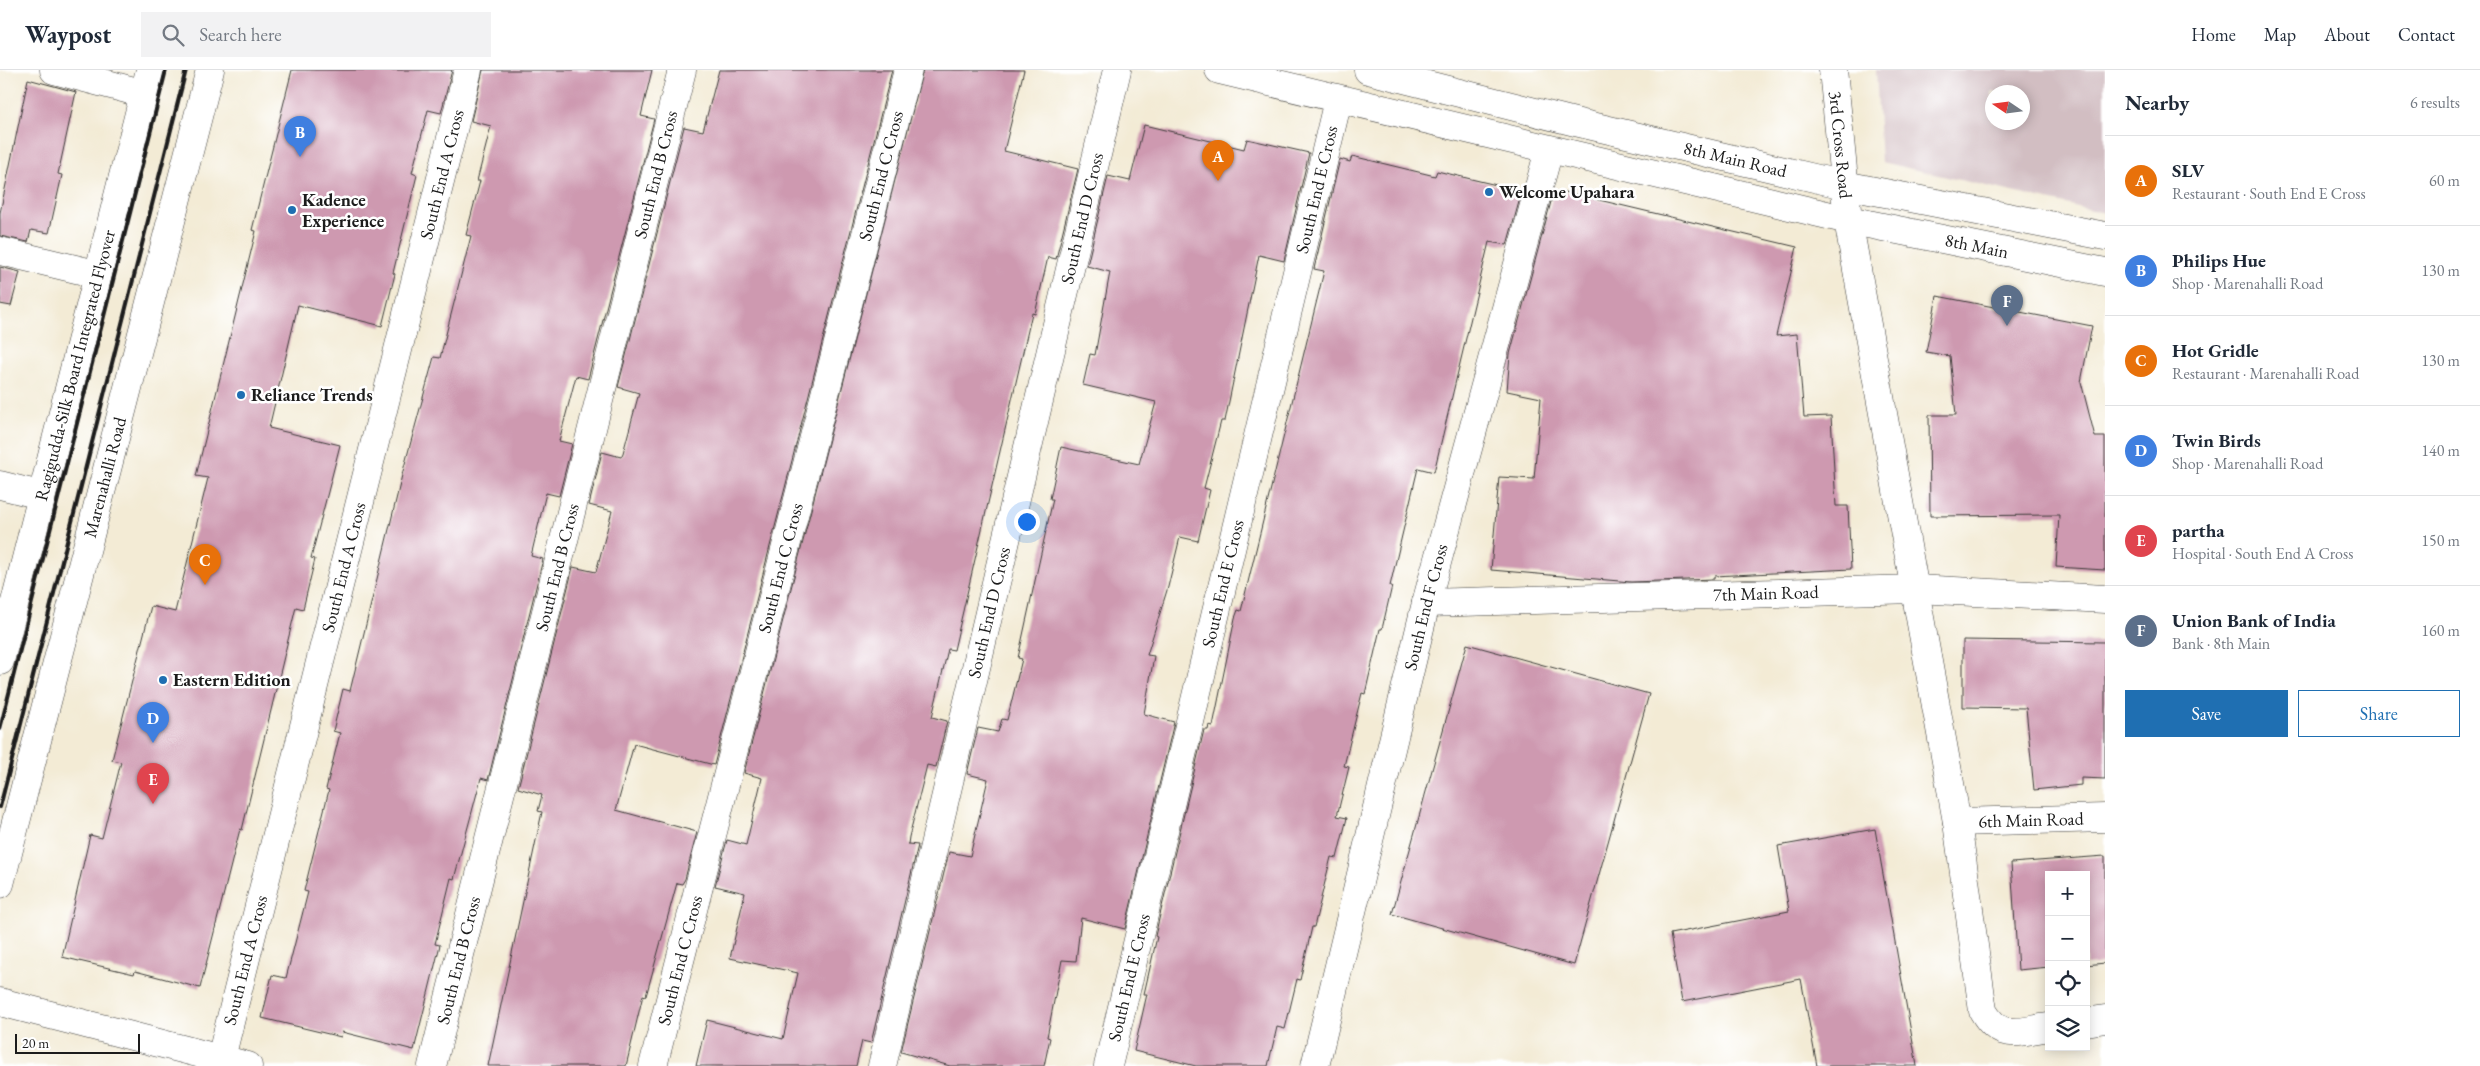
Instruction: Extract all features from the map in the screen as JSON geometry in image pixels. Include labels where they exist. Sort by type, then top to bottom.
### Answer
[{"type":"street","points":[[0,609],[132,80],[54,70]]},
{"type":"street","name":"Ragigudda-Silk Board Integrated Flyover","points":[[0,661],[150,70]]},
{"type":"street","points":[[0,830],[196,70]]},
{"type":"street","name":"Marenahalli Road","points":[[0,884],[210,70]]},
{"type":"street","name":"South End A Cross","points":[[220,1062],[468,70]]},
{"type":"street","name":"South End B Cross","points":[[432,1066],[682,70]]},
{"type":"street","name":"South End C Cross","points":[[653,1066],[908,70]]},
{"type":"street","name":"South End D Cross","points":[[882,1066],[1117,70]]},
{"type":"street","name":"8th Main Road","points":[[1219,70],[1338,100],[1848,220]]},
{"type":"street","name":"8th Main Road","points":[[1368,70],[1574,122],[1844,185],[2105,236]]},
{"type":"street","name":"3rd Cross Road","points":[[1833,70],[1848,220],[1957,822],[1983,1011],[1991,1024],[2005,1033],[2045,1028]]},
{"type":"street","name":"South End E Cross","points":[[1108,1066],[1338,100]]},
{"type":"street","name":"South End F Cross","points":[[1315,1066],[1426,603],[1549,150]]},
{"type":"street","name":"8th Main","points":[[1848,220],[2105,272]]},
{"type":"street","points":[[0,251],[84,271]]},
{"type":"street","points":[[0,485],[28,492]]},
{"type":"street","name":"7th Main Road","points":[[1426,603],[1916,589],[2105,599]]},
{"type":"street","name":"6th Main Road","points":[[1957,822],[2105,818]]},
{"type":"street","points":[[0,1002],[220,1062],[248,1066]]},
{"type":"street","points":[[2090,1021],[2105,1019]]},
{"type":"shaded area","points":[[1876,70],[2105,70],[2105,213],[1881,162]]},
{"type":"building","points":[[292,70],[452,70],[441,113],[428,110],[412,173],[417,175],[382,326],[298,305],[269,428],[340,445],[311,558],[315,559],[303,609],[296,607],[242,830],[240,829],[200,988],[135,971],[134,974],[62,957],[90,835],[102,838],[121,762],[112,760],[151,606],[175,612],[208,478],[196,476],[256,231],[252,230]]},
{"type":"building","points":[[483,70],[652,70],[641,116],[654,119],[588,379],[576,376],[559,441],[572,444],[559,496],[546,493],[531,556],[543,559],[488,780],[481,778],[454,879],[451,878],[435,944],[440,945],[414,1050],[342,1032],[341,1037],[262,1018],[272,975],[286,978],[308,892],[304,891],[329,790],[326,789],[340,733],[333,731],[343,689],[350,691],[403,471],[434,357],[440,358],[471,236],[466,235],[480,181],[477,181],[491,126],[471,121]]},
{"type":"building","points":[[719,70],[892,70],[714,765],[634,744],[616,810],[697,832],[685,879],[682,884],[677,883],[646,996],[643,995],[626,1066],[488,1066],[542,812],[538,811],[542,795],[518,788],[573,567],[596,572],[612,511],[589,505],[602,452],[621,457],[623,453],[639,393],[618,387],[684,127],[703,131]]},
{"type":"building","points":[[923,70],[1024,70],[1004,151],[1078,169],[1056,259],[1048,257],[1035,314],[1032,313],[954,650],[948,649],[932,717],[947,721],[936,767],[927,765],[909,837],[908,844],[918,845],[871,1043],[862,1041],[856,1066],[696,1066],[707,1020],[783,1039],[798,973],[730,958],[745,893],[715,886],[727,840],[746,845],[762,778],[744,773]]},
{"type":"building","points":[[28,79],[76,92],[58,174],[62,175],[49,233],[31,230],[28,242],[0,236],[0,213]]},
{"type":"building","points":[[1144,125],[1244,149],[1247,139],[1309,153],[1284,261],[1259,255],[1225,421],[1221,421],[1204,488],[1210,490],[1198,541],[1180,537],[1168,587],[1147,655],[1154,656],[1144,714],[1174,722],[1125,929],[1081,918],[1076,961],[1062,960],[1047,1037],[1050,1038],[1044,1066],[950,1066],[901,1052],[949,852],[970,856],[988,779],[967,774],[978,728],[998,732],[1002,719],[1007,720],[1022,659],[1018,658],[1053,499],[1050,499],[1061,447],[1139,464],[1156,402],[1083,385],[1090,354],[1095,355],[1110,272],[1087,266],[1108,176],[1130,181]]},
{"type":"building","points":[[1352,156],[1435,176],[1437,171],[1522,191],[1507,245],[1489,242],[1434,472],[1418,468],[1390,586],[1392,586],[1382,629],[1380,629],[1365,694],[1362,693],[1344,766],[1349,767],[1337,816],[1347,818],[1337,858],[1331,857],[1300,980],[1297,979],[1285,1029],[1277,1027],[1268,1066],[1196,1066],[1134,1051],[1147,994],[1144,994],[1157,937],[1155,936],[1204,730],[1208,730],[1209,725],[1213,726],[1235,618],[1238,610],[1241,611],[1324,271],[1314,269],[1340,159],[1350,162]]},
{"type":"building","points":[[1561,191],[1797,247],[1776,336],[1797,334],[1804,417],[1831,416],[1836,506],[1848,506],[1851,569],[1714,576],[1714,579],[1631,582],[1491,570],[1499,477],[1534,479],[1541,398],[1507,391],[1510,354],[1552,198],[1559,199]]},
{"type":"building","points":[[0,267],[20,272],[11,306],[0,304]]},
{"type":"building","points":[[1937,296],[2092,326],[2081,382],[2095,437],[2105,437],[2105,570],[2056,567],[2059,515],[1930,516],[1929,415],[1956,415],[1950,356],[1926,352]]},
{"type":"building","points":[[1963,640],[2105,642],[2105,779],[2081,778],[2081,785],[2034,790],[2026,708],[1963,707]]},
{"type":"building","points":[[1467,644],[1649,694],[1574,965],[1392,914]]},
{"type":"building","points":[[1875,829],[1917,1066],[1817,1066],[1801,979],[1682,1002],[1670,934],[1789,911],[1778,846]]},
{"type":"building","points":[[2105,856],[2105,963],[2090,965],[2090,871],[2045,871],[2045,967],[2018,970],[2011,863]]},
{"type":"railway","points":[[0,729],[166,70]]},
{"type":"railway","points":[[0,807],[186,70]]},
{"type":"place","name":"Philips Hue","points":[[300,157]]},
{"type":"place","name":"SLV","points":[[1218,181]]},
{"type":"place","name":"Welcome Upahara","points":[[1489,192]]},
{"type":"place","name":"Kadence Experience","points":[[292,210]]},
{"type":"place","name":"Union Bank of India","points":[[2007,326]]},
{"type":"place","name":"Reliance Trends","points":[[241,395]]},
{"type":"place","name":"Hot Gridle","points":[[205,585]]},
{"type":"place","name":"Eastern Edition","points":[[163,680]]},
{"type":"place","name":"Twin Birds","points":[[153,743]]},
{"type":"place","name":"partha","points":[[153,804]]}]
